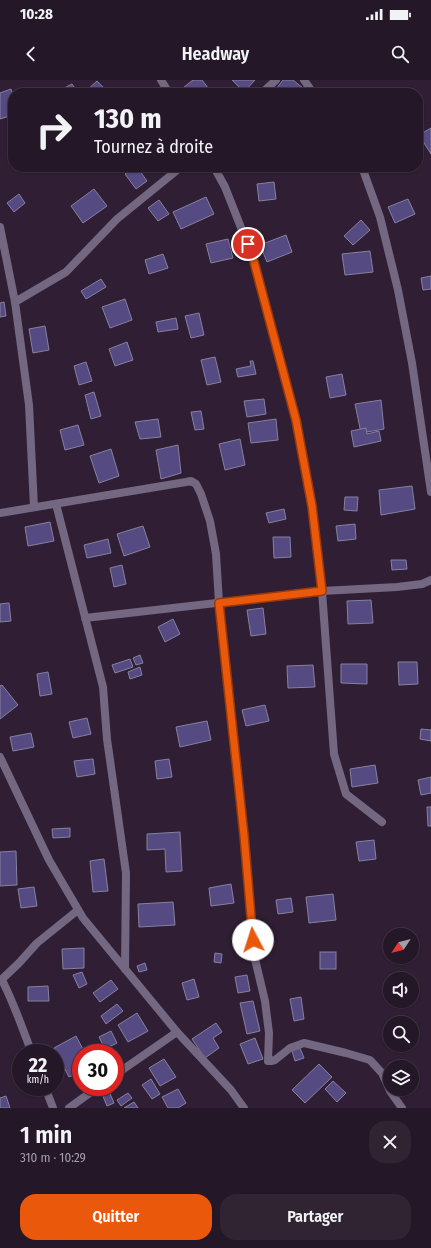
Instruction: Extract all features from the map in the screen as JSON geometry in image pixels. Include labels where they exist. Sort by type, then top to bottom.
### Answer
[{"type":"street","points":[[267,88],[276,80]]},
{"type":"street","points":[[15,302],[66,272],[118,219],[175,172]]},
{"type":"street","points":[[217,172],[225,187],[253,258],[296,420],[312,506],[322,591],[334,754],[346,794],[382,822]]},
{"type":"street","points":[[364,172],[380,216],[398,290],[412,363],[431,492]]},
{"type":"street","points":[[0,227],[15,302],[29,405],[34,506]]},
{"type":"street","points":[[0,513],[34,506],[56,504],[186,482],[194,482],[199,488],[210,521],[216,554],[219,603],[244,835],[254,955],[269,1033],[268,1060],[271,1062],[290,1048],[304,1043],[370,1060],[382,1073],[390,1091],[402,1108]]},
{"type":"street","points":[[56,504],[102,686],[107,739],[126,874],[125,969]]},
{"type":"street","points":[[85,618],[322,591],[397,587],[422,584],[431,580]]},
{"type":"street","points":[[0,757],[49,860],[83,918],[177,1032],[231,1090],[244,1108]]},
{"type":"street","points":[[28,1044],[13,1001],[1,980],[37,943],[78,910]]},
{"type":"street","points":[[124,1069],[177,1032]]},
{"type":"street","points":[[48,1096],[53,1108]]},
{"type":"street","points":[[68,1108],[85,1096]]},
{"type":"building","points":[[193,80],[202,80],[208,88],[183,88]]},
{"type":"building","points":[[232,80],[255,80],[248,88],[240,88]]},
{"type":"building","points":[[283,80],[293,80],[303,88],[277,88]]},
{"type":"building","points":[[97,81],[104,88],[89,88]]},
{"type":"building","points":[[72,84],[75,88],[64,88]]},
{"type":"building","points":[[8,90],[8,117],[0,119],[0,93]]},
{"type":"building","points":[[431,128],[431,154],[423,141],[423,133]]},
{"type":"building","points":[[128,172],[141,172],[147,181],[136,189],[125,174]]},
{"type":"building","points":[[274,182],[276,199],[259,201],[257,184]]},
{"type":"building","points":[[94,189],[107,206],[83,223],[71,206]]},
{"type":"building","points":[[19,194],[25,203],[14,212],[7,203]]},
{"type":"building","points":[[206,197],[214,214],[181,229],[173,212]]},
{"type":"building","points":[[408,199],[415,214],[395,223],[388,207]]},
{"type":"building","points":[[159,200],[169,214],[158,221],[148,208]]},
{"type":"building","points":[[361,220],[370,230],[353,245],[344,236]]},
{"type":"building","points":[[286,235],[292,252],[267,262],[260,245]]},
{"type":"building","points":[[228,239],[233,258],[211,263],[206,244]]},
{"type":"building","points":[[370,251],[373,272],[345,275],[342,254]]},
{"type":"building","points":[[163,254],[168,268],[149,274],[145,260]]},
{"type":"building","points":[[431,276],[431,289],[423,290],[421,278]]},
{"type":"building","points":[[101,279],[106,287],[86,299],[81,291]]},
{"type":"building","points":[[125,299],[132,320],[110,328],[102,307]]},
{"type":"building","points":[[4,302],[6,316],[0,317],[0,303]]},
{"type":"building","points":[[199,313],[204,335],[191,338],[185,316]]},
{"type":"building","points":[[176,318],[178,329],[158,332],[156,322]]},
{"type":"building","points":[[45,326],[49,350],[33,353],[29,329]]},
{"type":"building","points":[[127,342],[133,360],[115,366],[109,349]]},
{"type":"building","points":[[215,357],[221,382],[207,385],[201,360]]},
{"type":"building","points":[[250,361],[253,361],[256,374],[238,377],[236,369],[251,366]]},
{"type":"building","points":[[86,362],[92,381],[79,385],[74,366]]},
{"type":"building","points":[[342,374],[346,395],[330,398],[326,377]]},
{"type":"building","points":[[94,392],[101,416],[91,419],[85,395]]},
{"type":"building","points":[[264,399],[266,414],[247,417],[244,401]]},
{"type":"building","points":[[381,400],[384,429],[361,433],[355,404]]},
{"type":"building","points":[[201,411],[204,429],[195,430],[191,412]]},
{"type":"building","points":[[158,419],[161,437],[140,439],[135,422]]},
{"type":"building","points":[[276,419],[278,440],[251,443],[248,423]]},
{"type":"building","points":[[78,425],[84,445],[65,450],[60,430]]},
{"type":"building","points":[[366,428],[367,434],[379,431],[381,441],[354,447],[351,431]]},
{"type":"building","points":[[240,439],[245,465],[225,470],[219,444]]},
{"type":"building","points":[[178,445],[181,473],[161,479],[156,450]]},
{"type":"building","points":[[111,449],[119,476],[99,483],[90,456]]},
{"type":"building","points":[[412,486],[415,509],[381,515],[379,490]]},
{"type":"building","points":[[345,497],[358,497],[357,511],[344,510]]},
{"type":"building","points":[[284,509],[286,519],[269,523],[266,513]]},
{"type":"building","points":[[50,522],[54,541],[28,546],[25,527]]},
{"type":"building","points":[[355,524],[356,539],[338,541],[336,526]]},
{"type":"building","points":[[143,526],[150,547],[124,556],[117,534]]},
{"type":"building","points":[[273,537],[290,537],[291,557],[274,558]]},
{"type":"building","points":[[108,539],[111,553],[87,558],[84,545]]},
{"type":"building","points":[[391,560],[406,560],[407,569],[392,570]]},
{"type":"building","points":[[122,565],[126,584],[114,587],[110,568]]},
{"type":"building","points":[[371,600],[373,623],[348,624],[347,601]]},
{"type":"building","points":[[9,603],[11,621],[0,622],[0,604]]},
{"type":"building","points":[[263,608],[266,634],[251,636],[247,610]]},
{"type":"building","points":[[173,619],[180,634],[165,642],[158,627]]},
{"type":"building","points":[[140,655],[143,663],[136,665],[133,658]]},
{"type":"building","points":[[130,659],[133,667],[115,673],[112,665]]},
{"type":"building","points":[[398,662],[417,662],[418,684],[399,685]]},
{"type":"building","points":[[341,664],[367,664],[367,684],[341,683]]},
{"type":"building","points":[[313,665],[315,687],[288,688],[287,666]]},
{"type":"building","points":[[140,667],[142,675],[130,679],[128,672]]},
{"type":"building","points":[[48,672],[52,694],[40,696],[37,674]]},
{"type":"building","points":[[2,685],[18,705],[0,719],[0,686]]},
{"type":"building","points":[[265,705],[269,721],[246,726],[242,710]]},
{"type":"building","points":[[87,718],[91,734],[73,738],[69,722]]},
{"type":"building","points":[[207,721],[211,740],[180,747],[176,727]]},
{"type":"building","points":[[421,729],[431,730],[431,741],[420,739]]},
{"type":"building","points":[[31,733],[34,747],[13,751],[10,737]]},
{"type":"building","points":[[93,759],[95,774],[77,777],[74,761]]},
{"type":"building","points":[[169,759],[172,777],[157,779],[155,761]]},
{"type":"building","points":[[375,765],[378,783],[352,787],[350,769]]},
{"type":"building","points":[[431,777],[431,793],[421,795],[418,780]]},
{"type":"building","points":[[427,807],[431,807],[431,826],[428,826]]},
{"type":"building","points":[[70,828],[70,837],[53,838],[52,829]]},
{"type":"building","points":[[180,832],[182,871],[166,872],[165,849],[147,850],[147,834]]},
{"type":"building","points":[[374,840],[376,859],[359,861],[356,842]]},
{"type":"building","points":[[16,851],[17,885],[0,886],[0,852]]},
{"type":"building","points":[[104,859],[108,891],[93,892],[90,861]]},
{"type":"building","points":[[231,884],[234,903],[211,906],[209,888]]},
{"type":"building","points":[[34,887],[37,906],[21,908],[18,889]]},
{"type":"building","points":[[333,894],[336,920],[309,923],[306,897]]},
{"type":"building","points":[[291,898],[293,912],[278,914],[276,900]]},
{"type":"building","points":[[173,902],[175,925],[139,927],[138,904]]},
{"type":"building","points":[[84,948],[84,968],[63,969],[62,949]]},
{"type":"building","points":[[320,952],[336,952],[336,969],[320,969]]},
{"type":"building","points":[[215,953],[222,954],[221,963],[214,962]]},
{"type":"building","points":[[145,963],[147,970],[139,972],[137,966]]},
{"type":"building","points":[[82,972],[87,984],[79,988],[73,975]]},
{"type":"building","points":[[247,975],[250,991],[238,993],[235,977]]},
{"type":"building","points":[[194,979],[199,997],[187,1000],[182,983]]},
{"type":"building","points":[[111,980],[118,989],[100,1002],[93,993]]},
{"type":"building","points":[[48,986],[49,1001],[28,1001],[28,987]]},
{"type":"building","points":[[301,997],[304,1019],[294,1021],[290,999]]},
{"type":"building","points":[[253,1001],[260,1031],[247,1034],[240,1003]]},
{"type":"building","points":[[117,1004],[123,1011],[106,1024],[101,1016]]},
{"type":"building","points":[[137,1013],[148,1031],[128,1042],[118,1025]]},
{"type":"building","points":[[216,1023],[222,1032],[213,1038],[219,1048],[205,1058],[192,1039]]},
{"type":"building","points":[[111,1031],[117,1043],[102,1044],[99,1037]]},
{"type":"building","points":[[76,1036],[80,1044],[72,1044],[72,1076],[69,1077],[64,1067],[64,1044],[61,1044]]},
{"type":"building","points":[[255,1038],[263,1059],[248,1064],[240,1044]]},
{"type":"building","points":[[300,1048],[304,1058],[295,1061],[292,1051]]},
{"type":"building","points":[[164,1059],[176,1077],[160,1086],[149,1068]]},
{"type":"building","points":[[319,1064],[332,1077],[305,1103],[292,1090]]},
{"type":"building","points":[[151,1079],[160,1094],[152,1099],[142,1085]]},
{"type":"building","points":[[333,1081],[346,1093],[337,1102],[325,1089]]},
{"type":"building","points":[[178,1089],[186,1103],[178,1108],[168,1108],[162,1097]]},
{"type":"building","points":[[128,1093],[132,1098],[121,1106],[117,1100]]},
{"type":"building","points":[[6,1096],[10,1108],[0,1108],[0,1098]]},
{"type":"building","points":[[103,1096],[111,1096],[114,1103],[107,1106]]},
{"type":"building","points":[[134,1102],[138,1108],[124,1108]]},
{"type":"route","points":[[248,244],[296,420],[312,506],[322,591],[219,603],[244,835],[253,940]]}]
